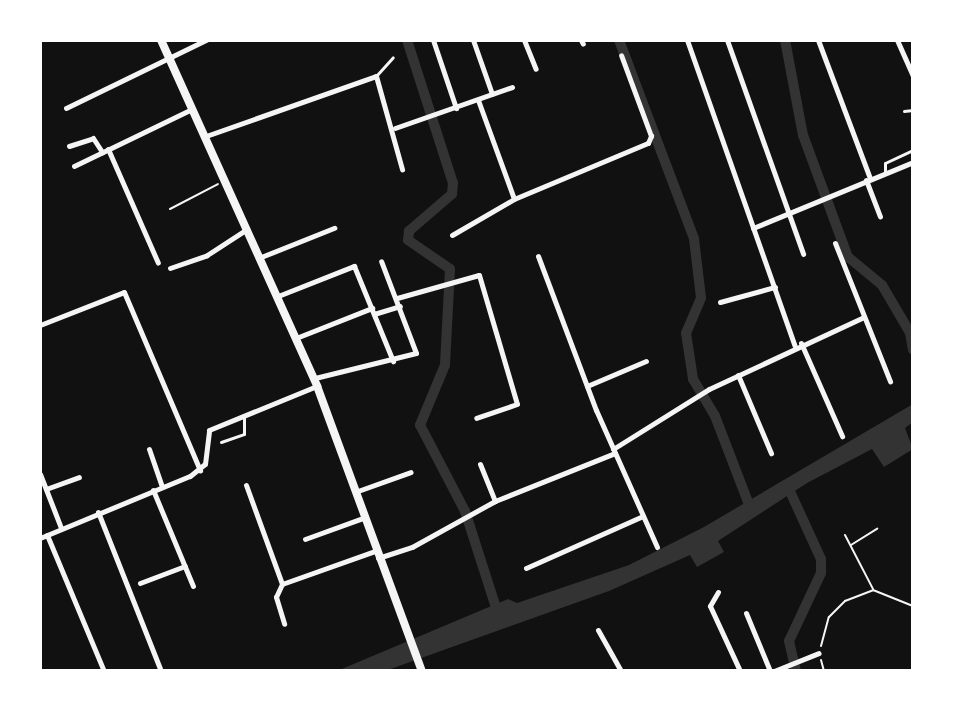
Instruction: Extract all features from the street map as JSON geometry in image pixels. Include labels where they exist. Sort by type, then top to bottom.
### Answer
[{"type":"main road","points":[[161,40],[315,382],[376,555],[422,671]]},
{"type":"street","points":[[66,108],[206,40]]},
{"type":"street","points":[[433,40],[456,108]]},
{"type":"street","points":[[473,40],[492,94]]},
{"type":"street","points":[[524,40],[536,69]]},
{"type":"street","points":[[687,40],[775,287],[798,345],[842,436]]},
{"type":"street","points":[[727,40],[803,254]]},
{"type":"street","points":[[818,40],[880,216]]},
{"type":"street","points":[[897,40],[913,76]]},
{"type":"street","points":[[452,235],[514,199],[650,139],[621,55]]},
{"type":"street","points":[[206,136],[309,96],[376,76],[395,128],[402,169]]},
{"type":"street","points":[[395,128],[512,87]]},
{"type":"street","points":[[478,100],[514,199]]},
{"type":"street","points":[[74,166],[193,108]]},
{"type":"street","points":[[69,146],[93,138],[105,151],[158,263]]},
{"type":"street","points":[[753,228],[913,162]]},
{"type":"street","points":[[170,268],[207,255],[248,228]]},
{"type":"street","points":[[261,257],[334,228]]},
{"type":"street","points":[[835,243],[862,318],[890,381]]},
{"type":"street","points":[[538,256],[587,386],[657,547]]},
{"type":"street","points":[[104,671],[43,536],[200,470],[207,456],[209,430],[315,382],[393,361],[417,349],[381,261]]},
{"type":"street","points":[[278,296],[354,266],[393,361]]},
{"type":"street","points":[[397,298],[479,275],[517,404],[476,418]]},
{"type":"street","points":[[720,302],[775,287]]},
{"type":"street","points":[[40,325],[124,292],[200,470]]},
{"type":"street","points":[[296,338],[373,311],[400,306]]},
{"type":"street","points":[[282,584],[376,555],[473,516],[495,501],[614,451],[709,389],[798,345],[862,318]]},
{"type":"street","points":[[587,386],[646,361]]},
{"type":"street","points":[[738,375],[771,453]]},
{"type":"street","points":[[149,449],[162,486]]},
{"type":"street","points":[[480,464],[495,501]]},
{"type":"street","points":[[354,492],[411,472]]},
{"type":"street","points":[[40,474],[61,528]]},
{"type":"street","points":[[46,489],[79,477]]},
{"type":"street","points":[[246,485],[282,584],[276,597],[284,624]]},
{"type":"street","points":[[153,490],[193,586]]},
{"type":"street","points":[[98,512],[161,671]]},
{"type":"street","points":[[526,568],[643,516]]},
{"type":"street","points":[[305,539],[363,518]]},
{"type":"street","points":[[140,583],[185,566]]},
{"type":"street","points":[[718,592],[710,606],[740,671]]},
{"type":"street","points":[[746,613],[772,671],[819,653]]},
{"type":"street","points":[[598,630],[621,671]]},
{"type":"lane","points":[[376,76],[393,57]]},
{"type":"lane","points":[[904,111],[913,110]]},
{"type":"lane","points":[[885,172],[885,163],[913,150]]},
{"type":"lane","points":[[221,442],[244,434],[244,415]]},
{"type":"path","points":[[170,209],[226,180]]},
{"type":"path","points":[[850,545],[877,529]]},
{"type":"path","points":[[845,535],[873,590],[913,606]]},
{"type":"path","points":[[824,671],[819,653],[835,608],[873,590]]},
{"type":"shaded area","points":[[913,404],[913,422],[905,428],[913,449],[884,467],[872,449],[807,483],[718,541],[724,552],[697,567],[690,555],[609,591],[385,671],[337,671],[508,599],[517,603],[629,565],[704,527]]},
{"type":"waterway","points":[[407,40],[453,183],[452,194],[409,231],[408,240],[450,269],[445,365],[420,425],[465,511],[499,617]]},
{"type":"waterway","points":[[619,40],[694,239],[701,298],[686,333],[693,379],[715,416],[751,510]]},
{"type":"waterway","points":[[785,40],[803,135],[848,257],[882,285],[910,333],[913,350]]},
{"type":"waterway","points":[[788,487],[821,559],[821,573],[789,641],[796,671]]}]
